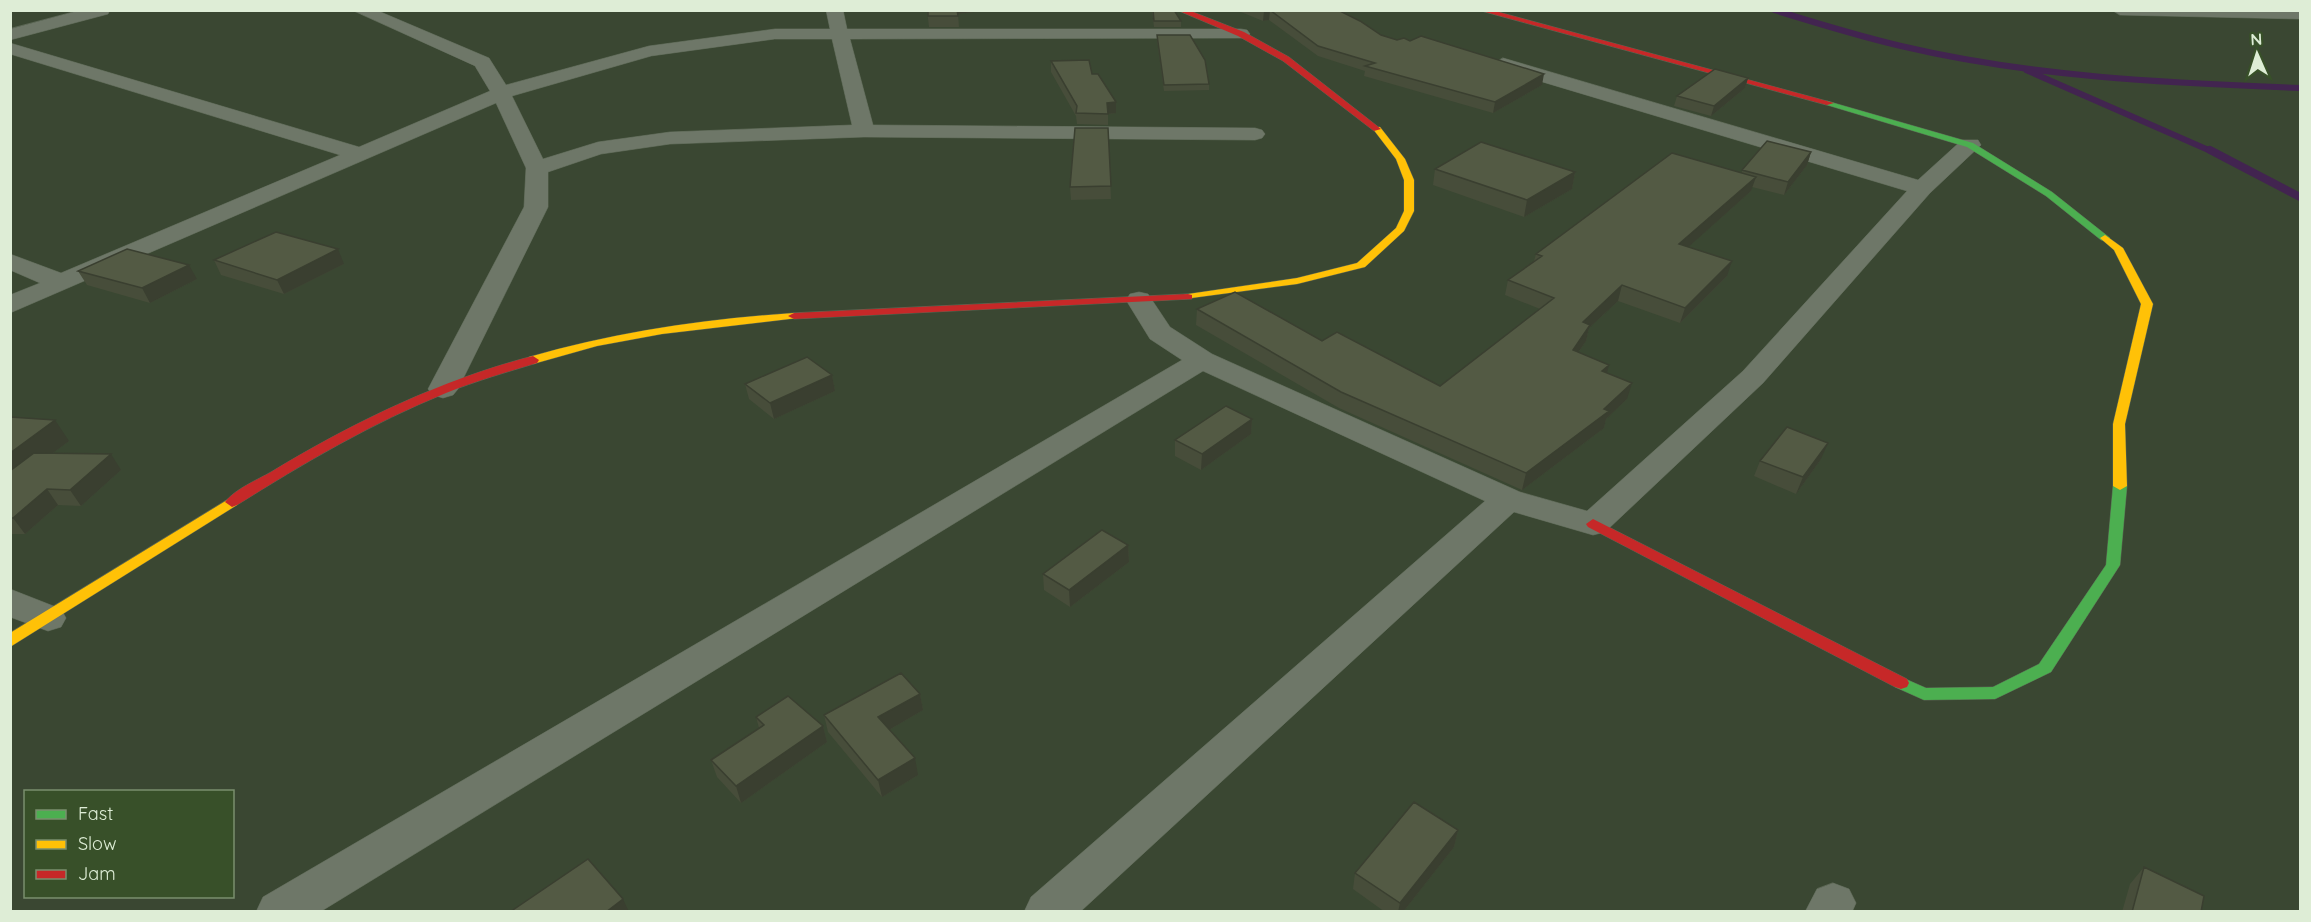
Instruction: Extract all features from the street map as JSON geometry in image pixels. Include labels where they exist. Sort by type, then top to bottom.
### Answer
[{"type":"street","points":[[10,35],[102,10]]},
{"type":"street","points":[[360,10],[482,62],[501,93],[537,168],[536,207],[443,389]]},
{"type":"street","points":[[834,10],[842,34],[864,131]]},
{"type":"street","points":[[10,640],[275,475],[387,414],[443,389],[551,354],[635,335],[717,321],[866,311],[1171,298],[1297,281],[1360,264],[1401,229],[1409,211],[1409,180],[1400,159],[1380,131],[1286,59],[1241,34],[1180,10]]},
{"type":"street","points":[[1139,300],[1160,333],[1202,360],[1508,499],[1593,524],[1866,666],[1924,693],[1995,693],[2045,668],[2114,565],[2120,480],[2119,424],[2147,304],[2118,248],[2049,194],[1970,145],[1857,110],[1481,10]]},
{"type":"street","points":[[2120,10],[2301,14]]},
{"type":"street","points":[[10,306],[501,93],[649,51],[775,34],[1241,34]]},
{"type":"street","points":[[17,54],[360,154]]},
{"type":"street","points":[[1484,58],[1922,188]]},
{"type":"street","points":[[537,168],[598,148],[670,138],[864,131],[1255,134]]},
{"type":"street","points":[[1593,524],[1753,377],[1922,188],[1970,145]]},
{"type":"street","points":[[10,261],[63,283]]},
{"type":"street","points":[[279,912],[1202,360]]},
{"type":"street","points":[[1047,912],[1508,499]]},
{"type":"street","points":[[10,602],[48,618]]},
{"type":"building","points":[[928,10],[957,10],[958,16],[928,16]]},
{"type":"building","points":[[1153,10],[1174,10],[1181,21],[1154,21]]},
{"type":"building","points":[[1270,10],[1338,10],[1381,35],[1397,40],[1404,38],[1410,41],[1421,36],[1544,74],[1495,102],[1365,66],[1375,63],[1318,46]]},
{"type":"building","points":[[1157,35],[1190,35],[1205,60],[1209,84],[1164,85]]},
{"type":"building","points":[[1089,60],[1092,74],[1098,74],[1116,102],[1107,103],[1108,114],[1076,113],[1077,106],[1051,61]]},
{"type":"building","points":[[1715,69],[1748,78],[1714,106],[1677,96]]},
{"type":"building","points":[[1075,128],[1108,128],[1111,186],[1070,187]]},
{"type":"building","points":[[1767,141],[1811,152],[1788,182],[1742,170]]},
{"type":"building","points":[[1481,142],[1575,172],[1527,200],[1435,169]]},
{"type":"building","points":[[1672,153],[1756,177],[1679,244],[1732,261],[1685,308],[1622,285],[1583,322],[1590,325],[1573,350],[1609,365],[1602,371],[1632,383],[1604,409],[1609,411],[1526,473],[1341,392],[1197,309],[1235,292],[1322,341],[1337,332],[1440,386],[1554,298],[1508,280],[1542,256],[1536,254]]},
{"type":"building","points":[[276,232],[338,249],[277,280],[214,260]]},
{"type":"building","points":[[127,249],[189,265],[142,288],[78,271]]},
{"type":"building","points":[[807,357],[832,375],[770,403],[745,384]]},
{"type":"building","points":[[1226,406],[1252,419],[1202,454],[1175,440]]},
{"type":"building","points":[[10,417],[55,420],[10,453]]},
{"type":"building","points":[[1787,427],[1828,443],[1803,477],[1760,461]]},
{"type":"building","points":[[34,453],[111,454],[70,490],[47,489],[13,518],[10,518],[10,471]]},
{"type":"building","points":[[1102,530],[1128,545],[1069,590],[1043,574]]},
{"type":"building","points":[[901,673],[920,694],[878,717],[915,758],[878,780],[824,715]]},
{"type":"building","points":[[788,696],[823,726],[736,786],[711,760],[764,725],[756,717]]},
{"type":"building","points":[[1414,802],[1458,830],[1400,903],[1355,873]]},
{"type":"building","points":[[588,859],[623,899],[606,912],[510,912]]},
{"type":"building","points":[[2144,867],[2204,896],[2201,912],[2132,912]]},
{"type":"waterway","points":[[1774,10],[1885,42],[1950,57],[2000,65],[2150,81],[2300,88]]},
{"type":"waterway","points":[[2026,70],[2213,152]]},
{"type":"waterway","points":[[2210,150],[2300,197]]},
{"type":"traffic: fast","points":[[1830,103],[1970,145],[2049,194],[2105,238]]},
{"type":"traffic: fast","points":[[1901,683],[1924,694],[1995,693],[2045,668],[2113,565],[2120,486]]},
{"type":"traffic: slow","points":[[1188,297],[1297,281],[1361,265],[1400,229],[1409,211],[1409,180],[1400,159],[1377,129]]},
{"type":"traffic: slow","points":[[2105,238],[2118,248],[2147,304],[2119,424],[2120,486]]},
{"type":"traffic: slow","points":[[533,360],[597,343],[662,330],[794,316]]},
{"type":"traffic: slow","points":[[10,641],[232,502]]},
{"type":"traffic: jam","points":[[1180,10],[1241,34],[1286,59],[1377,129]]},
{"type":"traffic: jam","points":[[1481,10],[1830,103]]},
{"type":"traffic: jam","points":[[794,316],[1188,297]]},
{"type":"traffic: jam","points":[[232,502],[308,456],[415,401],[533,360]]},
{"type":"traffic: jam","points":[[1593,524],[1901,683]]}]
